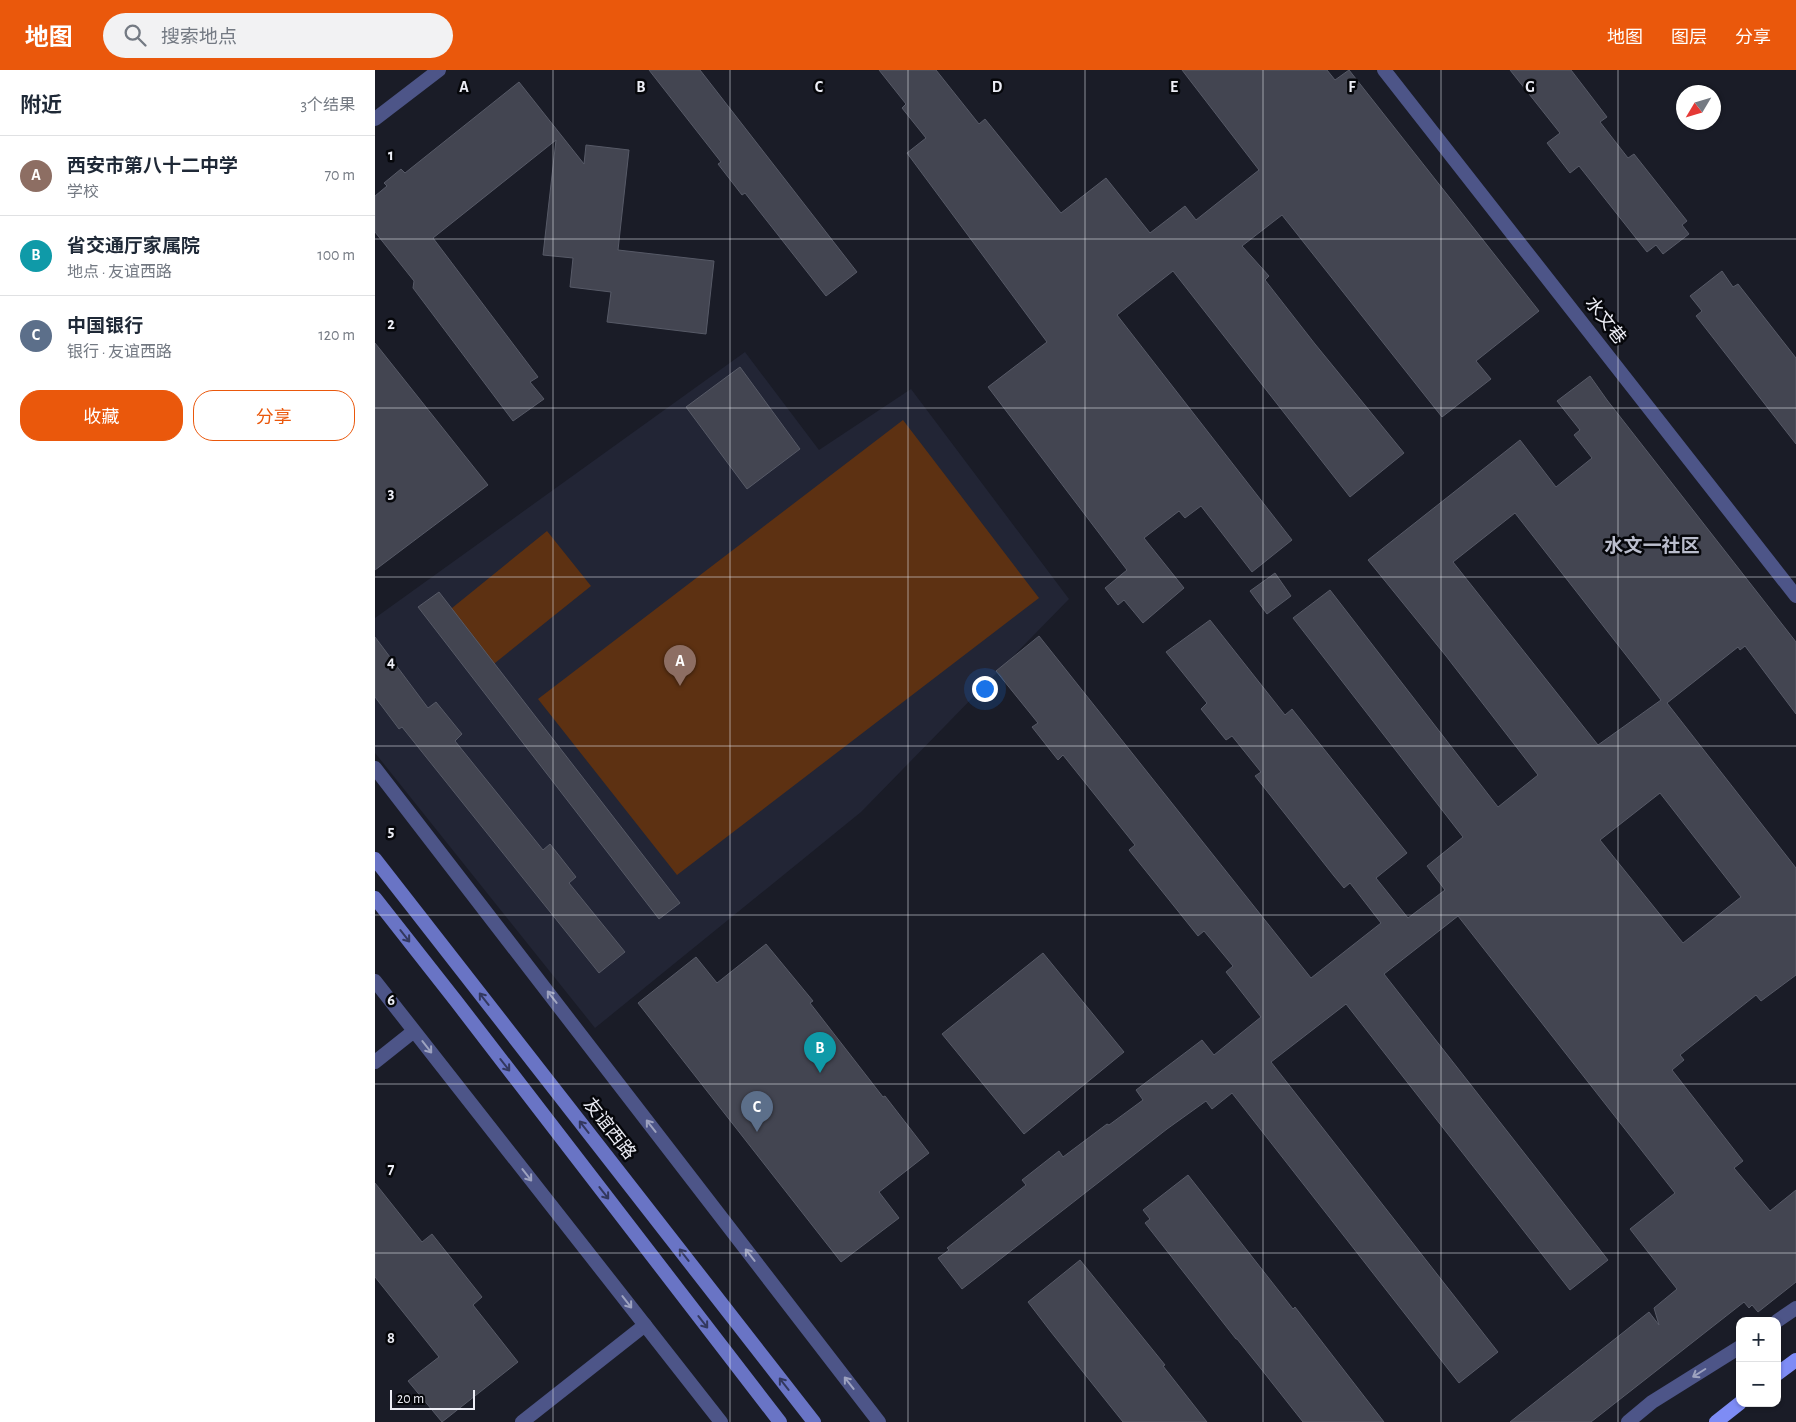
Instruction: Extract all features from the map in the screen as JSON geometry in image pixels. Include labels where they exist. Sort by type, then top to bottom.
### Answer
[{"type":"main road","name":"友谊西路","points":[[375,859],[814,1422]]},
{"type":"main road","points":[[375,898],[780,1422]]},
{"type":"main road","points":[[1781,1371],[1796,1360]]},
{"type":"main road","points":[[1715,1422],[1736,1406]]},
{"type":"street","points":[[375,119],[439,70]]},
{"type":"street","name":"水文巷","points":[[1384,70],[1796,596]]},
{"type":"street","points":[[375,768],[879,1422]]},
{"type":"street","points":[[375,981],[721,1422]]},
{"type":"street","points":[[375,1062],[414,1031]]},
{"type":"street","points":[[1781,1318],[1796,1308]]},
{"type":"street","points":[[522,1422],[645,1324]]},
{"type":"street","points":[[1627,1422],[1652,1402],[1736,1349]]},
{"type":"shaded area","points":[[745,352],[819,450],[911,389],[1069,599],[861,812],[595,1028],[375,753],[375,618]]},
{"type":"shaded area","points":[[903,420],[1039,598],[677,875],[538,699]]},
{"type":"shaded area","points":[[547,531],[591,586],[480,675],[436,621]]},
{"type":"building","points":[[649,70],[700,70],[857,272],[826,296],[745,193],[742,195],[718,164],[721,162]]},
{"type":"building","points":[[879,70],[936,70],[979,124],[985,119],[1061,213],[1106,178],[1150,233],[1185,206],[1196,220],[1259,170],[1182,70],[1327,70],[1335,80],[1349,70],[1539,311],[1476,361],[1491,379],[1442,417],[1282,215],[1242,246],[1269,276],[1265,280],[1315,344],[1404,453],[1350,497],[1173,271],[1117,315],[1292,540],[1252,572],[1201,506],[1185,518],[1179,511],[1144,538],[1184,588],[1143,623],[1124,600],[1118,605],[1105,588],[1127,570],[988,387],[1047,342],[907,153],[926,138],[902,108],[906,104]]},
{"type":"building","points":[[1510,70],[1571,70],[1607,117],[1600,122],[1628,158],[1634,154],[1687,221],[1682,225],[1689,234],[1663,254],[1656,245],[1647,252],[1579,166],[1570,173],[1547,143],[1560,133]]},
{"type":"building","points":[[519,82],[584,164],[586,145],[629,150],[618,250],[714,261],[706,334],[607,322],[611,292],[570,287],[573,258],[543,255],[556,140],[433,238],[538,377],[530,382],[544,399],[513,421],[413,288],[414,281],[375,232],[375,196],[387,186],[384,183],[401,169],[405,173]]},
{"type":"building","points":[[1722,271],[1733,287],[1738,284],[1796,358],[1796,444],[1696,316],[1702,311],[1690,296]]},
{"type":"building","points":[[375,343],[488,485],[375,570]]},
{"type":"building","points":[[740,367],[800,449],[747,489],[686,407]]},
{"type":"building","points":[[1590,376],[1796,642],[1796,714],[1745,646],[1740,650],[1738,647],[1667,703],[1796,868],[1796,975],[1761,1001],[1756,995],[1680,1055],[1684,1060],[1672,1070],[1743,1161],[1734,1168],[1770,1211],[1796,1190],[1796,1282],[1758,1312],[1752,1305],[1749,1308],[1744,1302],[1591,1422],[1510,1422],[1649,1312],[1659,1325],[1654,1308],[1677,1289],[1630,1229],[1675,1193],[1458,916],[1384,974],[1608,1260],[1570,1290],[1346,1004],[1271,1062],[1498,1352],[1459,1383],[1232,1093],[1212,1109],[1206,1101],[1167,1129],[962,1289],[938,1258],[949,1250],[947,1248],[1026,1185],[1022,1180],[1059,1151],[1063,1157],[1143,1100],[1136,1090],[1202,1040],[1214,1055],[1261,1017],[1226,972],[1233,966],[1204,931],[1198,936],[1129,850],[1135,845],[1063,755],[1058,760],[1032,727],[1038,723],[996,671],[1039,636],[1311,978],[1381,923],[1350,883],[1344,888],[1334,876],[1255,776],[1261,772],[1232,736],[1226,740],[1201,709],[1207,703],[1166,652],[1210,620],[1285,715],[1292,709],[1407,853],[1376,878],[1408,918],[1445,890],[1427,866],[1463,837],[1293,618],[1330,590],[1498,807],[1538,775],[1446,656],[1368,560],[1520,440],[1556,487],[1592,458],[1574,435],[1580,430],[1557,401]],"holes":[[[1515,513],[1661,700],[1598,745],[1453,562]],[[1660,793],[1741,897],[1683,943],[1600,840]]]},
{"type":"building","points":[[1275,573],[1291,596],[1267,614],[1250,591]]},
{"type":"building","points":[[439,592],[680,903],[659,919],[418,607]]},
{"type":"building","points":[[375,637],[428,708],[436,702],[462,734],[455,741],[543,850],[550,844],[576,877],[569,883],[625,952],[599,973],[402,727],[399,729],[375,697]]},
{"type":"building","points":[[766,944],[813,1001],[810,1003],[929,1153],[879,1192],[899,1218],[841,1262],[638,1003],[696,957],[717,983]]},
{"type":"building","points":[[1043,953],[1124,1052],[1024,1134],[942,1034]]},
{"type":"building","points":[[1188,1175],[1293,1309],[1295,1307],[1384,1422],[1303,1422],[1236,1339],[1145,1223],[1150,1219],[1143,1210]]},
{"type":"building","points":[[375,1183],[422,1242],[432,1234],[482,1297],[473,1305],[518,1362],[442,1422],[408,1381],[439,1357],[375,1277]]},
{"type":"building","points":[[1080,1260],[1165,1365],[1163,1366],[1207,1422],[1123,1422],[1051,1332],[1028,1302]]},
{"type":"place","name":"西安市第八十二中学","points":[[680,686]]},
{"type":"place","name":"省交通厅家属院","points":[[820,1073]]},
{"type":"place","name":"中国银行","points":[[757,1132]]},
{"type":"district","name":"水文一社区","points":[[1652,546]]}]
